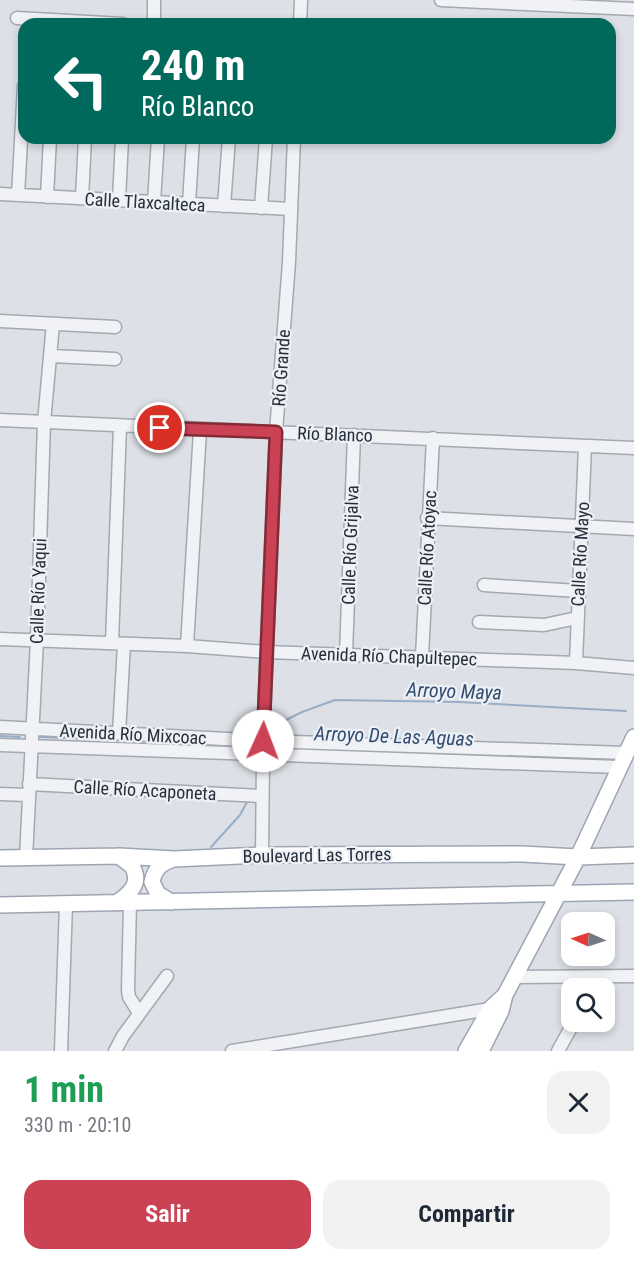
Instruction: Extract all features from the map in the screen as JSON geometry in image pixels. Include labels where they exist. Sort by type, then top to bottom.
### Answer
[{"type":"main road","points":[[466,1051],[505,995],[578,857],[634,736]]},
{"type":"main road","name":"Boulevard Las Torres","points":[[0,858],[119,856],[174,859],[262,855],[522,854],[578,857],[634,855]]},
{"type":"main road","points":[[119,856],[132,866],[136,877],[123,903]]},
{"type":"main road","points":[[171,902],[158,894],[152,882],[157,868],[164,862],[174,859]]},
{"type":"main road","points":[[0,905],[634,892]]},
{"type":"main road","points":[[481,1051],[496,1010]]},
{"type":"street","points":[[153,18],[154,0]]},
{"type":"street","points":[[300,18],[301,0]]},
{"type":"street","points":[[441,0],[634,9]]},
{"type":"street","points":[[18,195],[21,144]]},
{"type":"street","points":[[47,196],[50,144]]},
{"type":"street","points":[[82,198],[85,144]]},
{"type":"street","points":[[119,200],[122,144]]},
{"type":"street","points":[[154,202],[158,144]]},
{"type":"street","points":[[189,204],[193,144]]},
{"type":"street","points":[[224,206],[229,144]]},
{"type":"street","points":[[261,208],[266,144]]},
{"type":"street","name":"Río Grande","points":[[263,741],[276,432],[289,262],[294,144]]},
{"type":"street","name":"Calle Tlaxcalteca","points":[[0,194],[291,209]]},
{"type":"street","points":[[0,321],[115,327]]},
{"type":"street","name":"Calle Río Yaqui","points":[[26,858],[44,422],[53,324]]},
{"type":"street","points":[[51,356],[116,359]]},
{"type":"street","name":"Río Blanco","points":[[0,420],[634,448]]},
{"type":"street","points":[[119,733],[120,426]]},
{"type":"street","points":[[187,646],[200,430]]},
{"type":"street","name":"Calle Río Grijalva","points":[[346,654],[354,435]]},
{"type":"street","name":"Calle Río Atoyac","points":[[422,657],[427,518],[433,438]]},
{"type":"street","name":"Calle Río Mayo","points":[[576,663],[585,446]]},
{"type":"street","points":[[427,518],[634,529]]},
{"type":"street","points":[[484,585],[578,591]]},
{"type":"street","points":[[479,622],[544,625],[577,618]]},
{"type":"street","name":"Avenida Río Chapultepec","points":[[0,639],[187,646],[266,652],[576,663],[634,668]]},
{"type":"street","name":"Avenida Río Mixcoac","points":[[0,727],[263,741],[626,753]]},
{"type":"street","name":"Avenida Río Mixcoac","points":[[0,745],[619,767]]},
{"type":"street","points":[[262,855],[263,756]]},
{"type":"street","name":"Calle Río Acaponeta","points":[[0,794],[29,790],[261,796]]},
{"type":"street","points":[[123,903],[129,998],[139,1013]]},
{"type":"street","points":[[61,1051],[66,904]]},
{"type":"street","points":[[115,1051],[139,1013],[167,976]]},
{"type":"street","points":[[615,979],[634,976]]},
{"type":"street","points":[[514,977],[561,981]]},
{"type":"street","points":[[237,1051],[496,1010]]},
{"type":"street","points":[[558,1051],[568,1032]]},
{"type":"waterway","name":"Arroyo Maya","points":[[286,720],[335,700],[459,702],[626,711]]},
{"type":"waterway","name":"Arroyo De Las Aguas","points":[[0,736],[20,737]]},
{"type":"waterway","name":"Arroyo De Las Aguas","points":[[41,737],[212,744]]},
{"type":"waterway","name":"Arroyo De Las Aguas","points":[[263,747],[518,755]]},
{"type":"waterway","name":"Arroyo Maya","points":[[211,847],[240,815],[247,802]]},
{"type":"route","points":[[160,428],[276,432],[263,741]]}]
